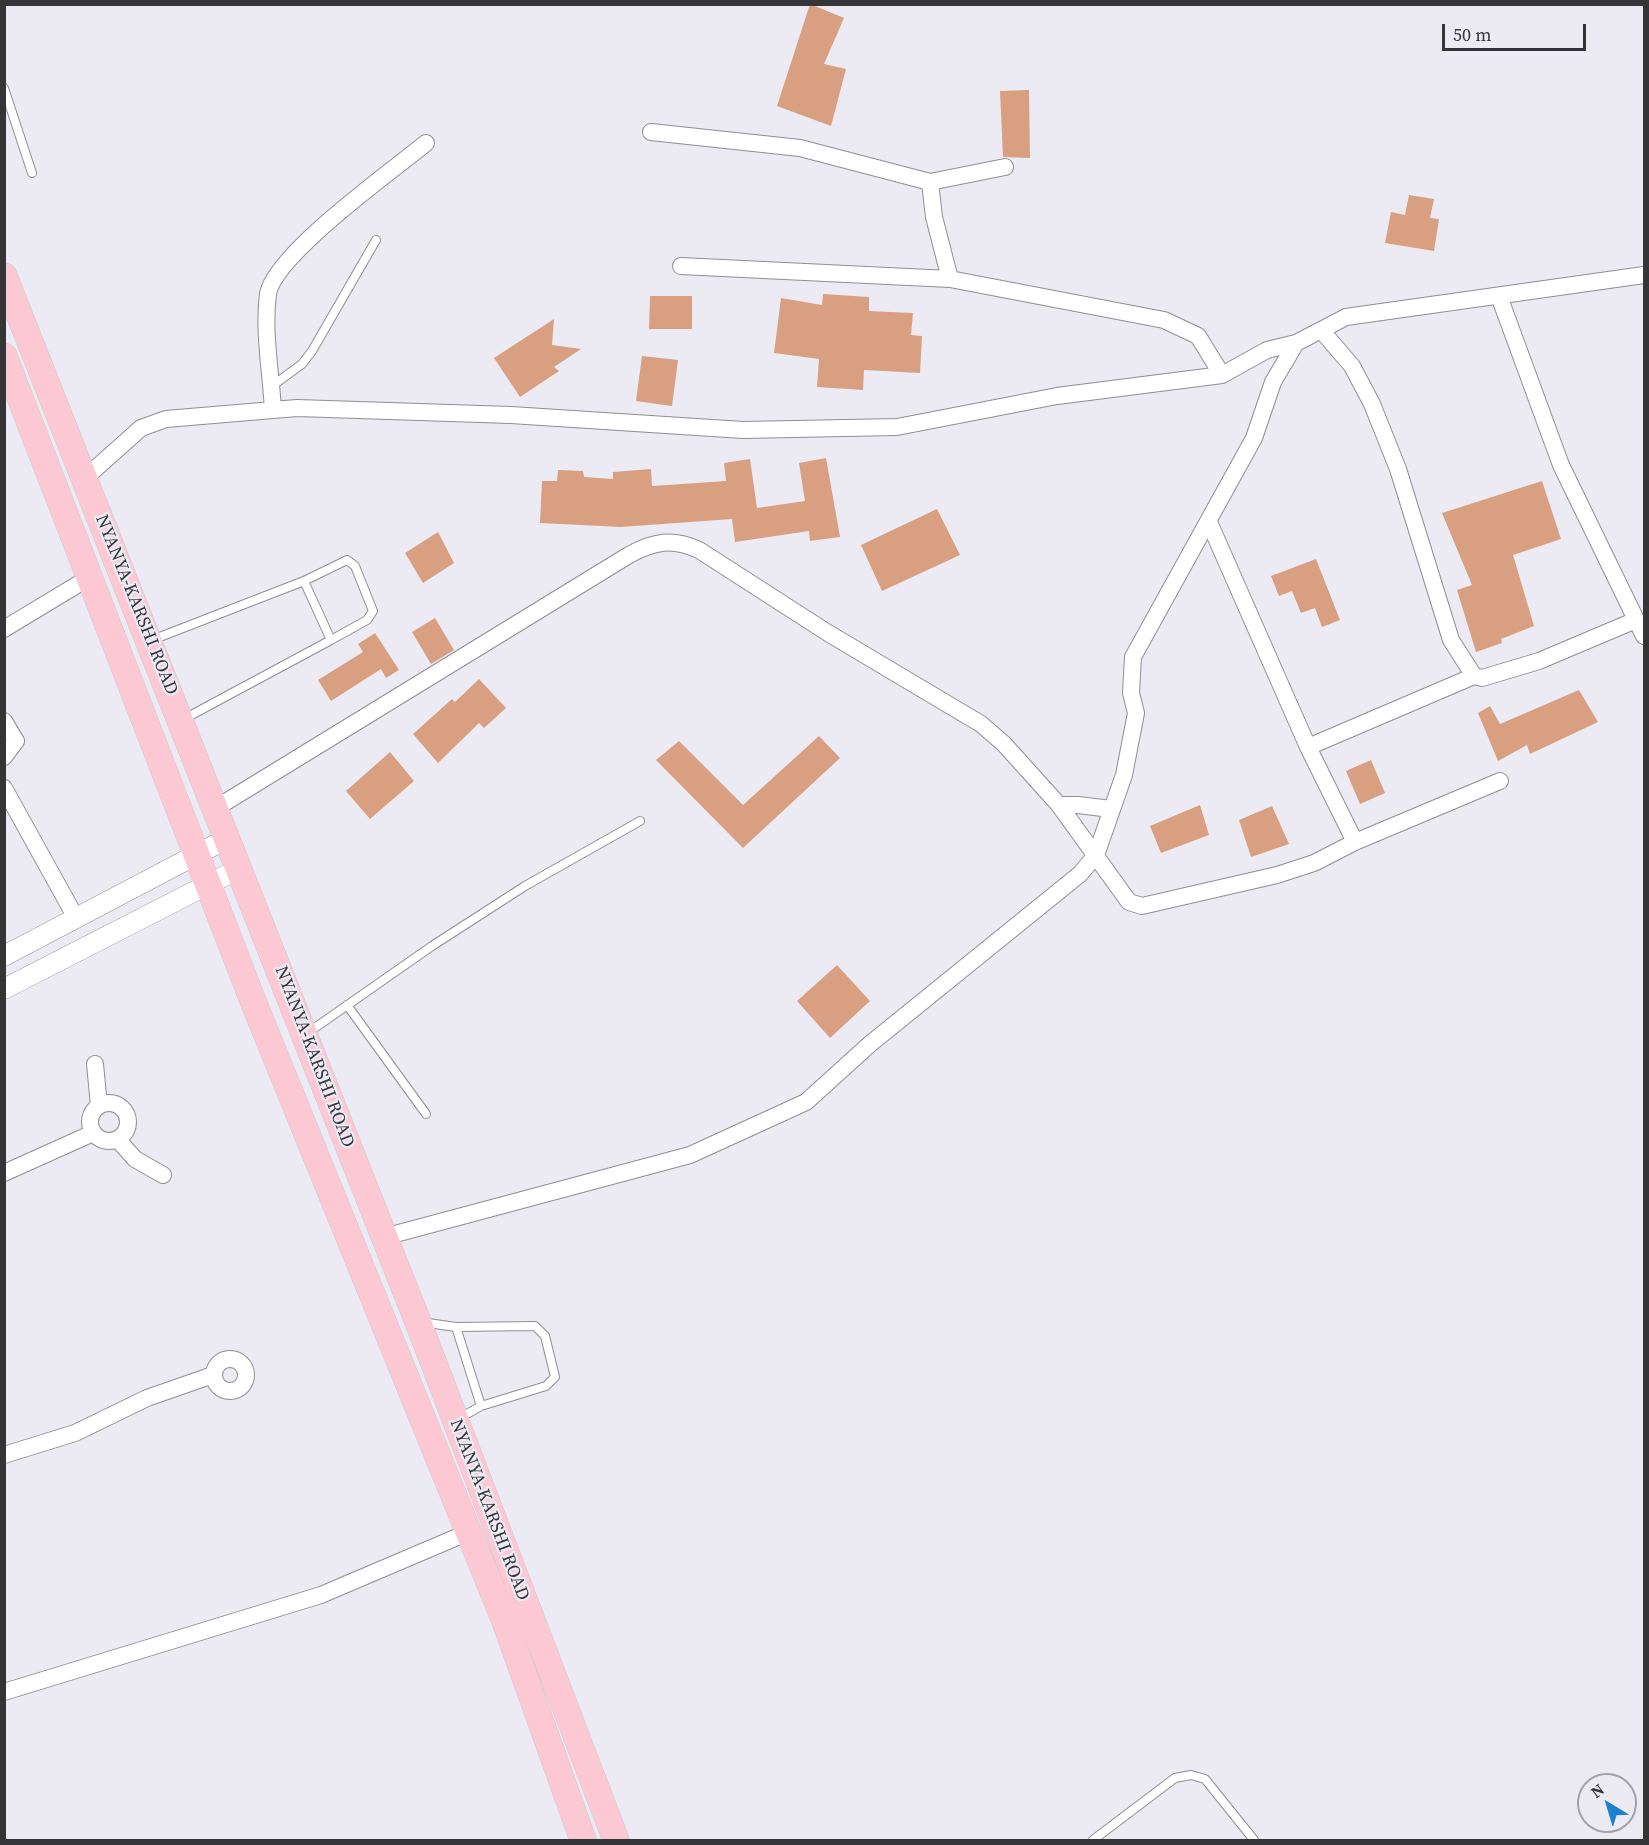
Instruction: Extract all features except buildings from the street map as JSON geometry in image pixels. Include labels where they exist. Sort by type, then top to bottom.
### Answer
[{"type":"main road","name":"NYANYA-KARSHI ROAD","points":[[4,276],[182,720],[418,1322],[616,1840]]},
{"type":"main road","name":"NYANYA-KARSHI ROAD","points":[[4,356],[10,385],[90,577],[208,885],[506,1624],[580,1839]]},
{"type":"main road","points":[[418,1408],[450,1410]]},
{"type":"street","points":[[651,132],[800,148],[930,182],[1005,167]]},
{"type":"street","points":[[273,410],[268,292],[280,268],[303,244],[426,143]]},
{"type":"street","points":[[930,182],[934,217],[950,279]]},
{"type":"street","points":[[681,266],[950,279],[1164,320],[1198,336],[1222,375]]},
{"type":"street","points":[[85,478],[141,428],[166,419],[297,408],[511,415],[743,430],[897,427],[1057,396],[1222,375],[1267,350],[1296,343],[1346,317],[1644,276]]},
{"type":"street","points":[[1499,296],[1561,465],[1644,636]]},
{"type":"street","points":[[1321,330],[1352,366],[1372,404],[1398,469],[1451,640],[1474,676]]},
{"type":"street","points":[[384,1237],[690,1155],[806,1102],[870,1044],[1080,874],[1096,855],[1124,775],[1136,712],[1131,693],[1133,657],[1254,438],[1273,382],[1296,343]]},
{"type":"street","points":[[1209,522],[1308,747],[1355,842]]},
{"type":"street","points":[[216,808],[629,555],[648,545],[664,541],[683,543],[699,550],[828,633],[981,723],[1004,744],[1059,806],[1129,902],[1142,906],[1277,875],[1314,863],[1355,842],[1500,781]]},
{"type":"street","points":[[4,629],[90,577]]},
{"type":"street","points":[[1308,747],[1474,676],[1482,678],[1539,661],[1636,620]]},
{"type":"street","points":[[4,721],[16,741],[4,757]]},
{"type":"street","points":[[4,788],[76,918]]},
{"type":"street","points":[[1059,806],[1077,805],[1111,809]]},
{"type":"street","points":[[4,956],[228,838]]},
{"type":"street","points":[[4,989],[240,868]]},
{"type":"street","points":[[95,1064],[99,1106]]},
{"type":"street","points":[[112,1103],[127,1114],[128,1127],[118,1140],[104,1141],[93,1134],[90,1128],[91,1115],[99,1106],[112,1103]]},
{"type":"street","points":[[4,1173],[93,1134]]},
{"type":"street","points":[[118,1140],[135,1159],[163,1175]]},
{"type":"street","points":[[4,1455],[75,1433],[147,1398],[213,1375]]},
{"type":"street","points":[[4,1692],[321,1594],[469,1532]]},
{"type":"lane","points":[[4,88],[32,173]]},
{"type":"lane","points":[[272,386],[302,364],[312,351],[376,240]]},
{"type":"lane","points":[[150,640],[304,580],[347,560],[355,566],[373,611],[367,620],[182,720]]},
{"type":"lane","points":[[304,580],[331,640]]},
{"type":"lane","points":[[305,1034],[525,886],[640,821]]},
{"type":"lane","points":[[347,1005],[426,1114]]},
{"type":"lane","points":[[418,1322],[456,1327],[535,1326],[545,1336],[555,1377],[546,1386],[481,1406],[450,1410]]},
{"type":"lane","points":[[456,1327],[481,1406]]},
{"type":"lane","points":[[1093,1840],[1175,1778],[1191,1775],[1205,1779],[1254,1840]]}]
